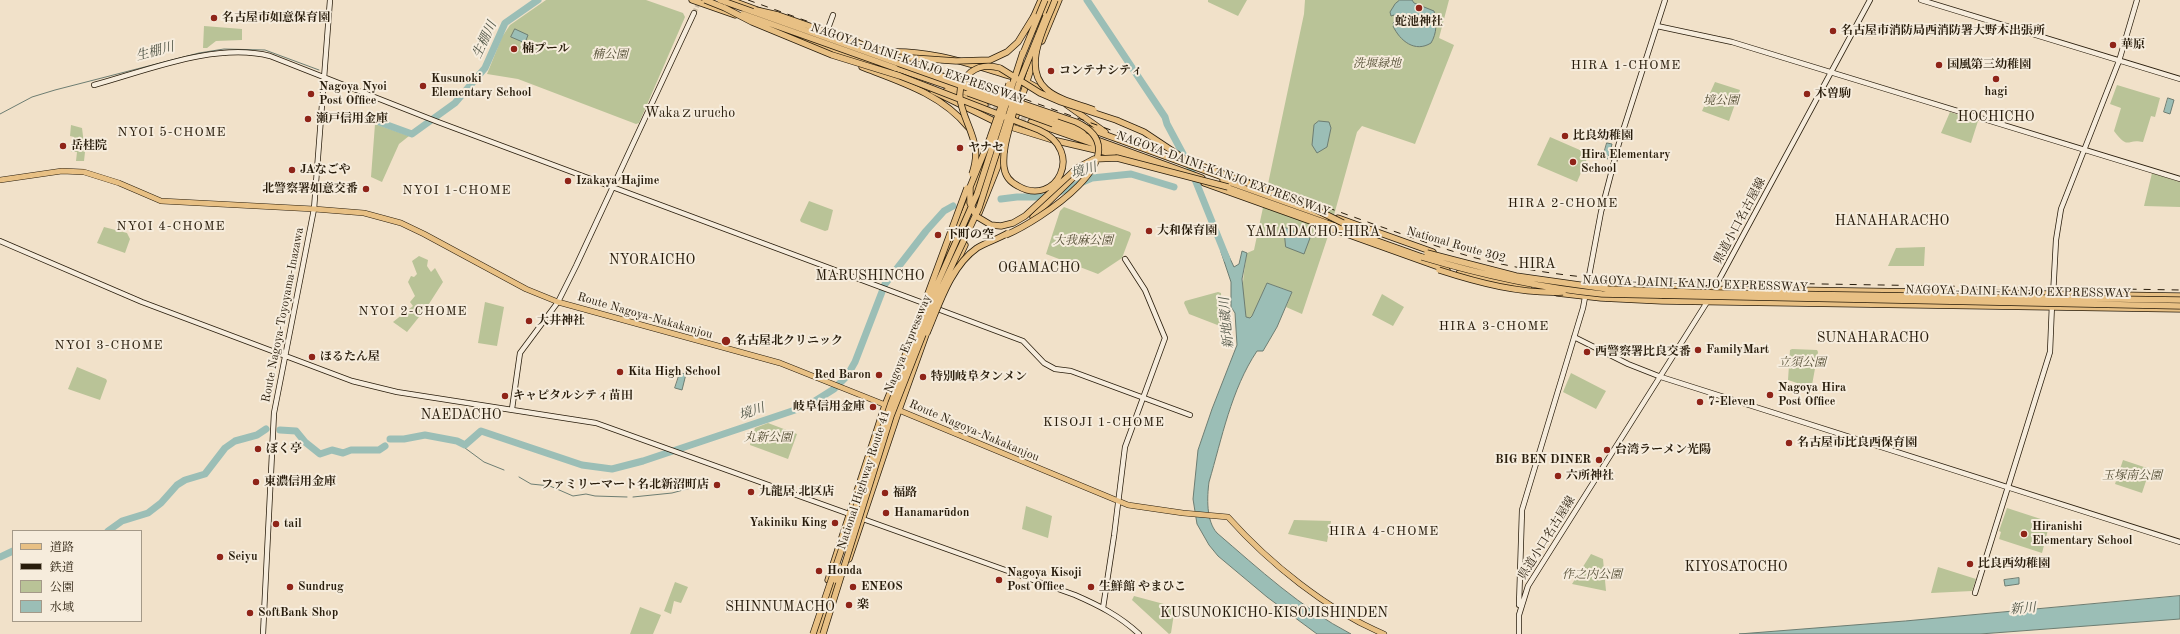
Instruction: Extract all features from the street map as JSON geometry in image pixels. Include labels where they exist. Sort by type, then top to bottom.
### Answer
[{"type":"highway","points":[[688,0],[733,14]]},
{"type":"highway","points":[[692,0],[986,105]]},
{"type":"highway","name":"NAGOYA-DAINI-KANJO EXPRESSWAY","points":[[705,0],[727,3],[1343,223],[1440,257],[1491,271],[1538,280],[1608,289],[1731,293],[2180,300]]},
{"type":"highway","name":"NAGOYA-DAINI-KANJO EXPRESSWAY","points":[[720,0],[1422,257],[1459,268],[1527,284],[1579,292],[1676,297],[2180,306]]},
{"type":"highway","points":[[727,3],[778,15],[898,57],[980,61],[999,56],[1014,46],[1048,0]]},
{"type":"highway","points":[[1048,0],[1035,66],[1040,82],[1047,90],[1062,98],[1144,132],[1186,160],[1309,206],[1343,223]]},
{"type":"highway","name":"Nagoya Expressway","points":[[822,634],[891,416],[940,291],[982,202],[1048,0]]},
{"type":"highway","name":"Nagoya Expressway","points":[[812,634],[858,496],[910,349],[934,289],[977,194],[1023,51],[1048,0]]},
{"type":"highway","name":"National Highway Route 41","points":[[826,634],[862,518],[898,410],[936,308],[986,200],[1012,127],[1022,82],[1059,0]]},
{"type":"highway","points":[[727,3],[826,34],[990,93]]},
{"type":"highway","points":[[727,3],[764,27],[933,97],[957,115],[971,131]]},
{"type":"highway","points":[[877,52],[900,51],[948,56],[1013,77],[1056,98],[1104,132],[1131,144]]},
{"type":"highway","points":[[1001,124],[1013,77],[1023,51]]},
{"type":"highway","points":[[1023,51],[1010,80],[990,138],[971,183],[969,199],[974,213],[988,224],[998,226],[1008,225],[1025,216],[1077,168],[1094,159],[1107,157],[1129,160],[1228,187]]},
{"type":"highway","points":[[838,57],[900,76],[969,104],[1011,120],[1018,122],[1032,127],[1053,138],[1062,151],[1063,166],[1054,183],[1043,190],[1028,190],[1014,184],[1006,176],[1004,168],[1006,143],[1011,124],[1012,117],[1022,82]]},
{"type":"highway","points":[[872,64],[1001,124],[1053,140],[1126,157]]},
{"type":"highway","points":[[910,349],[912,338],[975,164],[975,145],[961,104],[960,89],[967,76],[978,68],[986,66],[1000,68],[1010,72],[1040,93],[1061,102],[1119,121]]},
{"type":"highway","points":[[910,368],[921,348],[947,290],[963,262],[977,248],[1034,221],[1090,175],[1097,162],[1099,152],[1093,134],[1083,126],[943,75],[911,68]]},
{"type":"highway","points":[[1001,124],[1015,84],[1022,82]]},
{"type":"highway","name":"National Route 302","points":[[1035,110],[1405,243],[1446,257],[1501,270],[1588,284],[1715,289],[2125,296],[2180,295]]},
{"type":"highway","points":[[1031,122],[1126,157]]},
{"type":"highway","name":"National Highway Route 41","points":[[812,634],[885,405],[968,204],[991,143],[1001,124]]},
{"type":"highway","points":[[1006,235],[1033,217],[1084,166],[1094,160],[1107,157]]},
{"type":"highway","name":"National Route 302","points":[[1126,157],[1164,169],[1346,234],[1400,255],[1481,279],[1541,291],[1586,297],[1707,302],[2180,309]]},
{"type":"highway","points":[[1400,255],[1439,270],[1472,280],[1524,291],[1544,293],[1579,292]]},
{"type":"highway","points":[[1731,293],[1799,288],[1977,290],[2001,294]]},
{"type":"highway","points":[[819,634],[862,497],[868,491]]},
{"type":"main road","name":"Route Nagoya-Nakakanjou","points":[[0,180],[62,171],[84,172],[119,183],[161,201],[364,213],[401,223],[526,289],[558,302],[780,363],[898,410],[1118,502],[1128,505],[1182,513],[1228,517],[1266,556],[1329,604],[1357,622],[1384,634]]},
{"type":"street","name":"Route Nagoya-Toyoyama-Inazawa","points":[[263,634],[272,432],[284,355],[314,209],[330,0]]},
{"type":"street","points":[[1519,614],[1522,510],[1586,297],[1609,177],[1665,0]]},
{"type":"street","name":"県道小口名古屋線","points":[[1519,634],[1519,614],[1528,586],[1715,289],[1870,0]]},
{"type":"street","points":[[1921,0],[2180,79]]},
{"type":"street","points":[[1975,593],[2050,352],[2056,240],[2061,209],[2086,149],[2119,61],[2137,0]]},
{"type":"street","points":[[512,410],[520,353],[558,302],[694,12]]},
{"type":"street","points":[[821,46],[833,15]]},
{"type":"street","points":[[1656,26],[1732,42],[1831,71],[2180,179]]},
{"type":"street","points":[[94,85],[200,56],[243,53],[270,56],[325,74],[430,119],[1023,341],[1044,364],[1055,370],[1071,371],[1190,415]]},
{"type":"street","points":[[0,241],[142,302],[376,388],[596,423],[1057,588],[1103,608],[1128,624],[1139,634]]},
{"type":"street","points":[[1103,608],[1125,447],[1165,338],[1145,290],[1125,259]]},
{"type":"street","points":[[1574,337],[1628,364],[1661,377],[2180,542]]},
{"type":"green space","name":"楠公園","points":[[546,0],[646,0],[683,13],[685,17],[639,123],[636,124],[518,79],[487,74],[502,37],[510,25]]},
{"type":"green space","points":[[1208,0],[1247,0],[1238,16],[1208,2]]},
{"type":"green space","name":"洗堰緑地","points":[[1305,0],[1449,0],[1439,38],[1454,45],[1415,144],[1362,126],[1357,132],[1329,233],[1302,314],[1286,307],[1292,292],[1267,283],[1252,317],[1248,319],[1243,307],[1242,298],[1247,253],[1254,250],[1304,14]]},
{"type":"green space","points":[[204,26],[242,29],[242,40],[216,41],[207,48],[203,48]]},
{"type":"green space","name":"境公園","points":[[1715,82],[1740,90],[1729,121],[1702,111]]},
{"type":"green space","points":[[2117,85],[2160,98],[2155,117],[2151,116],[2143,142],[2122,141],[2114,131],[2121,108],[2110,104]]},
{"type":"green space","points":[[1950,112],[1978,121],[1971,143],[1941,133]]},
{"type":"green space","points":[[375,124],[409,136],[399,144],[382,182],[371,177]]},
{"type":"green space","points":[[71,125],[82,128],[85,152],[84,161],[76,161],[77,152],[71,152],[74,137],[70,136]]},
{"type":"green space","points":[[1550,137],[1589,154],[1577,182],[1537,165]]},
{"type":"green space","points":[[2152,173],[2180,182],[2180,207],[2144,206]]},
{"type":"green space","points":[[809,201],[833,210],[828,230],[825,231],[801,222],[800,220]]},
{"type":"green space","name":"大我麻公園","points":[[1064,207],[1130,232],[1131,234],[1122,258],[1098,274],[1046,254],[1060,211]]},
{"type":"green space","points":[[104,227],[127,233],[130,239],[125,253],[97,243]]},
{"type":"green space","points":[[1925,247],[1924,266],[1888,266],[1896,248]]},
{"type":"green space","points":[[419,256],[428,260],[427,266],[431,272],[435,268],[443,282],[427,307],[407,332],[393,322],[413,306],[410,302],[415,296],[408,282],[411,276],[414,277],[417,274],[412,261]]},
{"type":"green space","points":[[1218,292],[1221,293],[1222,324],[1220,326],[1189,314],[1184,303],[1185,301]]},
{"type":"green space","points":[[1382,294],[1404,307],[1393,326],[1372,315]]},
{"type":"green space","points":[[485,302],[504,307],[497,346],[478,343]]},
{"type":"green space","name":"立須公園","points":[[1790,350],[1817,350],[1818,352],[1812,385],[1809,387],[1788,380]]},
{"type":"green space","points":[[77,367],[106,379],[107,381],[100,400],[68,389]]},
{"type":"green space","points":[[1571,373],[1606,391],[1596,409],[1563,392]]},
{"type":"green space","name":"丸新公園","points":[[768,423],[797,434],[788,459],[750,445],[755,428]]},
{"type":"green space","name":"玉塚南公園","points":[[2123,460],[2150,469],[2142,493],[2115,484]]},
{"type":"green space","points":[[1026,506],[1052,516],[1048,538],[1022,529]]},
{"type":"green space","points":[[2007,508],[2050,522],[2042,553],[1999,539],[2001,532],[1999,531]]},
{"type":"green space","points":[[1294,520],[1331,521],[1327,542],[1288,534]]},
{"type":"green space","name":"作之内公園","points":[[1591,554],[1603,559],[1606,591],[1572,584]]},
{"type":"green space","points":[[1938,567],[1976,579],[1972,591],[1931,593]]},
{"type":"green space","points":[[675,582],[688,587],[681,603],[674,601],[671,614],[664,611]]},
{"type":"green space","points":[[1134,596],[1175,607],[1171,633],[1169,634],[1132,600]]},
{"type":"green space","points":[[640,607],[661,615],[653,634],[630,634]]},
{"type":"water","points":[[1400,0],[1412,0],[1414,3],[1434,11],[1436,27],[1431,43],[1425,46],[1414,46],[1404,41],[1396,31],[1393,23],[1397,21],[1394,15],[1391,16],[1390,12],[1395,4]]},
{"type":"water","points":[[515,29],[528,35],[525,43],[511,37]]},
{"type":"water","points":[[2168,98],[2174,100],[2170,114],[2164,112]]},
{"type":"water","points":[[1319,121],[1329,122],[1331,128],[1327,147],[1317,153],[1312,145],[1314,125]]},
{"type":"water","points":[[1607,143],[1612,144],[1608,159],[1603,157]]},
{"type":"water","points":[[1284,227],[1310,238],[1304,254],[1286,247]]},
{"type":"water","points":[[1226,250],[1234,267],[1239,264],[1242,251],[1247,253],[1242,279],[1246,317],[1250,318],[1252,316],[1267,283],[1292,292],[1277,327],[1263,351],[1257,351],[1240,382],[1234,398],[1209,482],[1209,516],[1213,528],[1217,533],[1265,574],[1315,612],[1351,634],[1317,634],[1267,597],[1218,556],[1209,545],[1197,524],[1193,499],[1198,450],[1237,345],[1235,313],[1231,307],[1231,282],[1221,252]]},
{"type":"water","points":[[680,373],[686,374],[682,390],[675,388]]},
{"type":"water","points":[[2019,578],[2019,584],[2005,586],[2004,580]]},
{"type":"water","points":[[2180,596],[2180,619],[1980,634],[1739,634],[1905,621]]},
{"type":"waterway","name":"生棚川","points":[[379,122],[412,134],[455,103],[485,68],[505,23],[538,0]]},
{"type":"waterway","name":"新地蔵川","points":[[1087,0],[1165,117],[1167,124],[1190,167],[1227,259]]},
{"type":"waterway","name":"生棚川","points":[[0,114],[32,97],[55,90],[199,53],[224,49],[265,50],[319,70]]},
{"type":"waterway","name":"境川","points":[[1001,199],[1017,197],[1048,197],[1092,178],[1131,174],[1174,187]]},
{"type":"waterway","name":"境川","points":[[390,439],[404,439],[425,435],[457,441],[465,445],[481,431],[582,465],[612,469],[643,461],[807,406],[834,389],[847,376],[855,362],[885,284],[926,231],[944,211],[953,206]]},
{"type":"waterway","points":[[109,530],[122,521],[148,513],[161,503],[177,485],[185,480],[205,474],[225,448],[235,441],[257,435],[266,429]]},
{"type":"waterway","points":[[280,430],[296,431],[305,442],[320,454],[332,450],[343,453],[351,450],[379,450],[385,446]]},
{"type":"waterway","points":[[465,445],[465,448],[484,462],[504,470]]},
{"type":"waterway","points":[[519,477],[531,484],[550,486],[573,496],[586,494],[595,496],[627,497]]},
{"type":"waterway","points":[[633,497],[672,493],[702,485]]},
{"type":"waterway","points":[[0,557],[12,551]]},
{"type":"tunnel","points":[[694,13],[700,0]]},
{"type":"tunnel","points":[[985,105],[1003,112]]},
{"type":"tunnel","points":[[1013,115],[1031,122]]},
{"type":"railway","points":[[748,0],[1412,238],[1472,257],[1515,267],[1601,279],[1644,281],[2180,290]]},
{"type":"place","name":"蛇池神社","points":[[1419,8]]},
{"type":"place","name":"名古屋市如意保育園","points":[[214,18]]},
{"type":"place","name":"名古屋市消防局西消防署大野木出張所","points":[[1833,31]]},
{"type":"place","name":"華原","points":[[2113,45]]},
{"type":"place","name":"楠プール","points":[[514,49]]},
{"type":"place","name":"国風第三幼稚園","points":[[1939,65]]},
{"type":"place","name":"コンテナシティ","points":[[1051,71]]},
{"type":"place","name":"hagi","points":[[1996,79]]},
{"type":"place","name":"Kusunoki Elementary School","points":[[423,86]]},
{"type":"place","name":"Nagoya Nyoi Post Office","points":[[311,94]]},
{"type":"place","name":"木曽駒","points":[[1807,94]]},
{"type":"place","name":"瀬戸信用金庫","points":[[308,119]]},
{"type":"place","name":"比良幼稚園","points":[[1565,136]]},
{"type":"place","name":"岳桂院","points":[[63,146]]},
{"type":"place","name":"ヤナセ","points":[[960,148]]},
{"type":"place","name":"Hira Elementary School","points":[[1573,162]]},
{"type":"place","name":"JAなごや","points":[[292,170]]},
{"type":"place","name":"Izakaya Hajime","points":[[568,181]]},
{"type":"place","name":"北警察署如意交番","points":[[366,189]]},
{"type":"place","name":"大和保育園","points":[[1149,231]]},
{"type":"place","name":"下町の空","points":[[938,235]]},
{"type":"place","name":"大井神社","points":[[529,321]]},
{"type":"place","name":"名古屋北クリニック","points":[[726,341]]},
{"type":"place","name":"FamilyMart","points":[[1698,350]]},
{"type":"place","name":"西警察署比良交番","points":[[1587,352]]},
{"type":"place","name":"ほるたん屋","points":[[312,357]]},
{"type":"place","name":"Kita High School","points":[[620,372]]},
{"type":"place","name":"Red Baron","points":[[879,375]]},
{"type":"place","name":"特別岐阜タンメン","points":[[923,377]]},
{"type":"place","name":"Nagoya Hira Post Office","points":[[1770,395]]},
{"type":"place","name":"キャピタルシティ苗田","points":[[505,396]]},
{"type":"place","name":"7-Eleven","points":[[1700,402]]},
{"type":"place","name":"岐阜信用金庫","points":[[873,407]]},
{"type":"place","name":"名古屋市比良西保育園","points":[[1789,443]]},
{"type":"place","name":"ぼく亭","points":[[258,449]]},
{"type":"place","name":"台湾ラーメン光陽","points":[[1607,450]]},
{"type":"place","name":"BIG BEN DINER","points":[[1599,460]]},
{"type":"place","name":"六所神社","points":[[1558,476]]},
{"type":"place","name":"東濃信用金庫","points":[[256,482]]},
{"type":"place","name":"ファミリーマート名北新沼町店","points":[[717,485]]},
{"type":"place","name":"九龍居 北区店","points":[[751,492]]},
{"type":"place","name":"福路","points":[[885,493]]},
{"type":"place","name":"Hanamarūdon","points":[[886,513]]},
{"type":"place","name":"Yakiniku King","points":[[835,523]]},
{"type":"place","name":"tail","points":[[276,524]]},
{"type":"place","name":"Hiranishi Elementary School","points":[[2024,534]]},
{"type":"place","name":"Seiyu","points":[[220,557]]},
{"type":"place","name":"比良西幼稚園","points":[[1970,564]]},
{"type":"place","name":"Honda","points":[[819,571]]},
{"type":"place","name":"Nagoya Kisoji Post Office","points":[[999,580]]},
{"type":"place","name":"Sundrug","points":[[290,587]]},
{"type":"place","name":"ENEOS","points":[[853,587]]},
{"type":"place","name":"生鮮館 やまひこ","points":[[1091,587]]},
{"type":"place","name":"楽","points":[[849,605]]},
{"type":"place","name":"SoftBank Shop","points":[[250,613]]},
{"type":"district","name":"HIRA 1-CHOME","points":[[1626,66]]},
{"type":"district","name":"Wakaｚurucho","points":[[690,113]]},
{"type":"district","name":"HOCHICHO","points":[[1996,117]]},
{"type":"district","name":"NYOI 5-CHOME","points":[[172,133]]},
{"type":"district","name":"NYOI 1-CHOME","points":[[457,191]]},
{"type":"district","name":"HIRA 2-CHOME","points":[[1563,204]]},
{"type":"district","name":"HANAHARACHO","points":[[1892,221]]},
{"type":"district","name":"NYOI 4-CHOME","points":[[171,227]]},
{"type":"district","name":"YAMADACHO-HIRA","points":[[1313,232]]},
{"type":"district","name":"NYORAICHO","points":[[652,260]]},
{"type":"district","name":"HIRA","points":[[1537,264]]},
{"type":"district","name":"OGAMACHO","points":[[1039,268]]},
{"type":"district","name":"MARUSHINCHO","points":[[870,276]]},
{"type":"district","name":"NYOI 2-CHOME","points":[[413,312]]},
{"type":"district","name":"HIRA 3-CHOME","points":[[1494,327]]},
{"type":"district","name":"SUNAHARACHO","points":[[1873,338]]},
{"type":"district","name":"NYOI 3-CHOME","points":[[109,346]]},
{"type":"district","name":"NAEDACHO","points":[[461,415]]},
{"type":"district","name":"KISOJI 1-CHOME","points":[[1104,423]]},
{"type":"district","name":"HIRA 4-CHOME","points":[[1384,532]]},
{"type":"district","name":"KIYOSATOCHO","points":[[1736,567]]},
{"type":"district","name":"SHINNUMACHO","points":[[780,607]]},
{"type":"district","name":"KUSUNOKICHO-KISOJISHINDEN","points":[[1274,613]]},
{"type":"water label","name":"新川","points":[[2023,609]]}]
